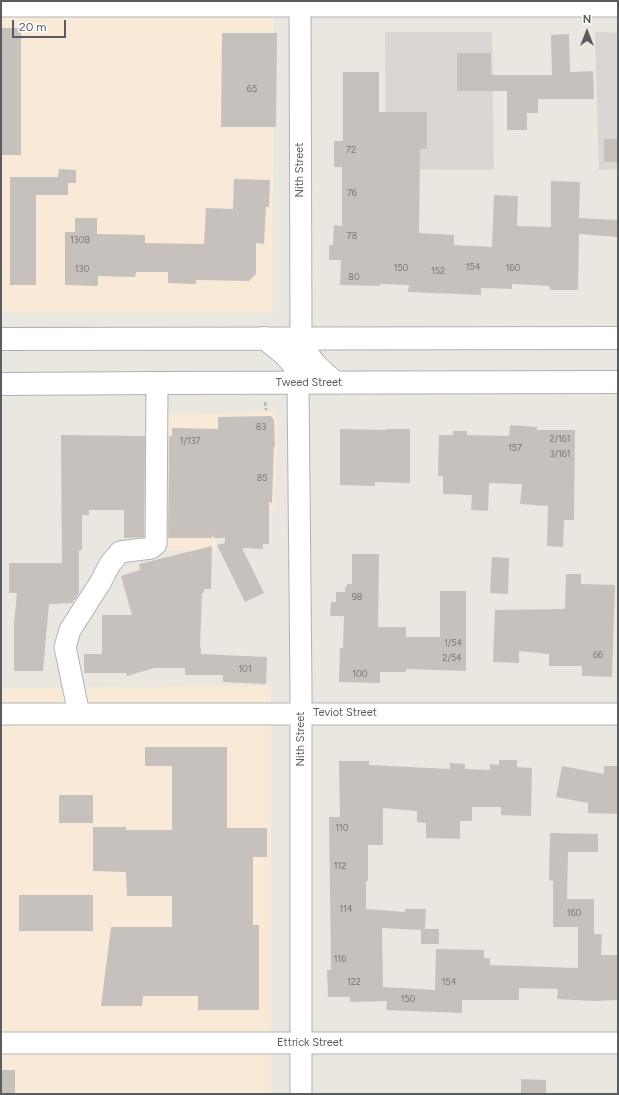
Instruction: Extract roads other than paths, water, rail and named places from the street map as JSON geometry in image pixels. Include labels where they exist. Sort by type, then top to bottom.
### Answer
[{"type":"main road","points":[[264,338],[284,354],[294,365],[298,383]]},
{"type":"main road","points":[[301,338],[305,352],[311,360],[336,383]]},
{"type":"main road","points":[[1,339],[618,338]]},
{"type":"main road","name":"Tweed Street","points":[[1,384],[618,382]]},
{"type":"street","points":[[1,6],[300,3],[618,6]]},
{"type":"street","name":"Nith Street","points":[[300,3],[301,338]]},
{"type":"street","points":[[79,714],[65,647],[70,630],[100,583],[110,564],[120,552],[151,548],[156,544],[158,383]]},
{"type":"street","name":"Nith Street","points":[[298,383],[301,713],[301,1094]]},
{"type":"street","name":"Teviot Street","points":[[1,714],[618,714]]},
{"type":"street","name":"Ettrick Street","points":[[1,1044],[618,1043]]}]
